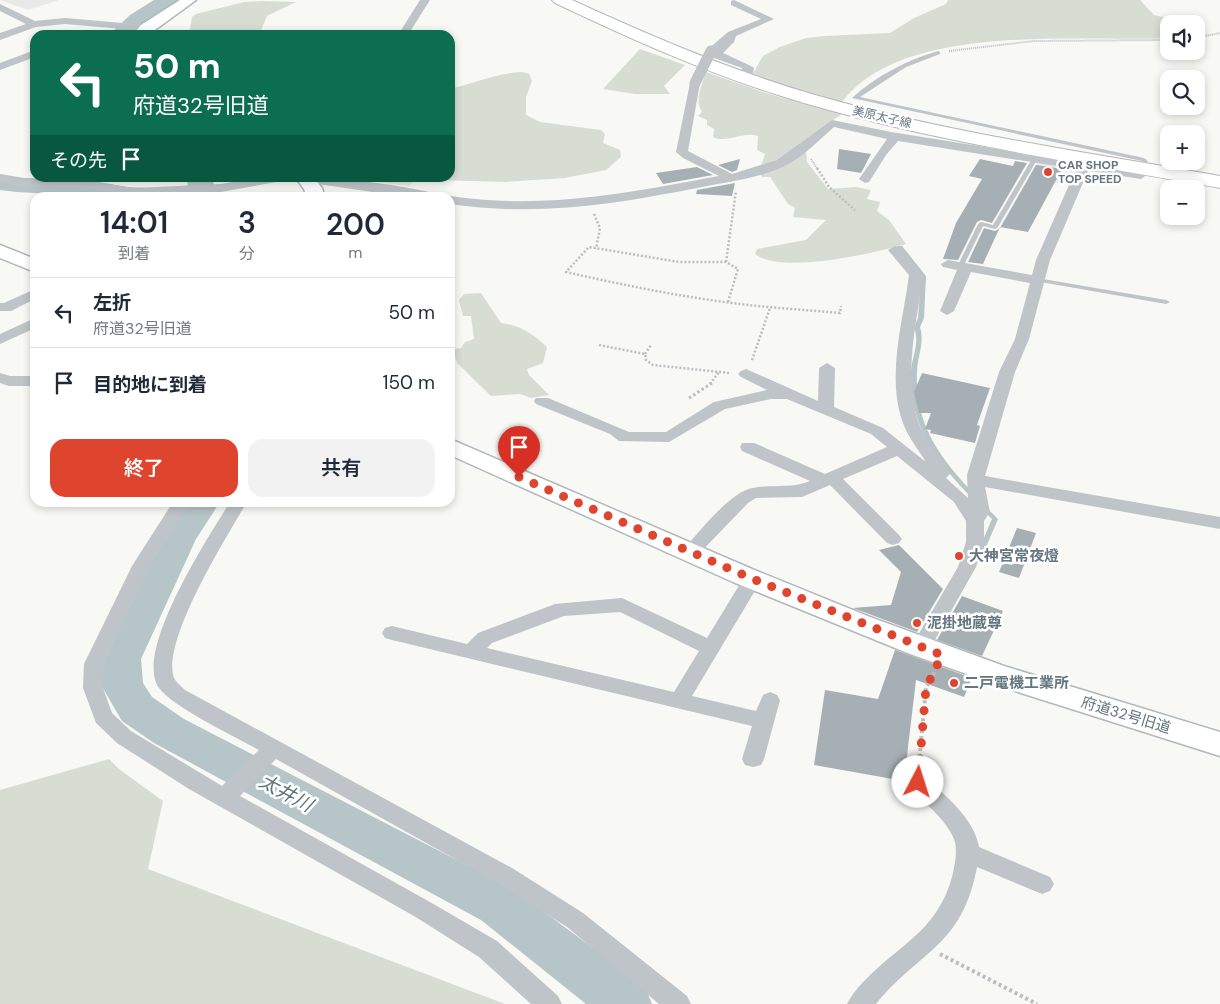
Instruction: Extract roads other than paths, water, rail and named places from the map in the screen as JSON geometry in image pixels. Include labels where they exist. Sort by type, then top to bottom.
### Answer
[{"type":"main road","name":"美原太子線","points":[[560,0],[694,61],[808,99],[876,117],[995,142],[1220,182]]},
{"type":"street","points":[[0,36],[34,24],[97,22],[143,30],[189,0]]},
{"type":"street","points":[[406,30],[425,0]]},
{"type":"street","points":[[729,178],[720,170],[693,160],[682,152],[684,132],[695,83],[711,51],[726,38],[769,20],[734,3]]},
{"type":"street","points":[[0,7],[34,24]]},
{"type":"street","points":[[88,30],[97,22]]},
{"type":"street","points":[[108,30],[114,24]]},
{"type":"street","points":[[726,38],[730,39],[718,52],[718,56],[746,66],[749,69],[746,79]]},
{"type":"street","points":[[0,67],[30,55]]},
{"type":"street","points":[[455,201],[498,205],[557,206],[657,193],[749,174],[782,162],[832,123],[894,137],[1141,175],[1148,169]]},
{"type":"street","points":[[865,179],[880,153],[894,137]]},
{"type":"street","points":[[975,521],[981,512],[976,493],[976,480],[1008,372],[1022,339],[1037,280],[1052,236],[1084,166]]},
{"type":"street","points":[[0,178],[18,183],[82,184],[133,192],[221,188],[254,182]]},
{"type":"street","points":[[341,182],[410,192]]},
{"type":"street","points":[[895,250],[916,275],[903,380],[910,420],[916,437],[939,470],[945,484]]},
{"type":"street","points":[[0,251],[30,264]]},
{"type":"street","points":[[957,266],[1037,280]]},
{"type":"street","points":[[947,311],[964,272],[957,266]]},
{"type":"street","points":[[0,307],[6,308],[30,296]]},
{"type":"street","points":[[0,340],[30,325]]},
{"type":"street","points":[[826,410],[827,368]]},
{"type":"street","points":[[746,374],[877,431],[960,498],[975,521],[975,542],[967,567],[932,651]]},
{"type":"street","points":[[0,378],[9,381],[30,381]]},
{"type":"street","points":[[542,401],[616,431],[633,444],[669,437],[720,405],[747,398],[789,394]]},
{"type":"street","name":"府道32号旧道","points":[[455,448],[690,553],[932,651],[998,675],[1220,744]]},
{"type":"street","points":[[690,553],[742,499],[753,493],[802,491],[900,448]]},
{"type":"street","points":[[750,452],[828,480],[893,539]]},
{"type":"street","points":[[976,480],[1220,523]]},
{"type":"street","points":[[179,507],[141,566],[94,664],[93,688],[103,717],[124,738],[228,794],[488,949],[550,1004]]},
{"type":"street","points":[[235,507],[192,581],[162,658],[163,678],[178,695],[270,752],[504,875],[575,920],[678,1004]]},
{"type":"street","points":[[679,701],[753,579]]},
{"type":"street","points":[[472,651],[484,638],[562,609],[622,605],[711,648]]},
{"type":"street","points":[[392,633],[764,722]]},
{"type":"street","points":[[753,759],[770,700]]},
{"type":"street","points":[[228,794],[270,752]]},
{"type":"street","points":[[860,1004],[881,980],[924,946],[953,912],[963,883],[968,853],[965,837],[947,812],[918,782]]},
{"type":"street","points":[[968,853],[1042,884]]},
{"type":"lane","points":[[938,53],[915,59],[897,68],[855,98],[1144,160],[1148,169]]},
{"type":"lane","points":[[957,266],[981,224],[995,227],[1035,158]]},
{"type":"lane","points":[[1037,280],[1166,302]]},
{"type":"waterway","name":"太井川","points":[[125,30],[137,19],[168,0]]},
{"type":"waterway","points":[[0,182],[24,186],[81,187],[110,192]]},
{"type":"waterway","name":"太井川","points":[[200,182],[201,192]]},
{"type":"waterway","points":[[900,247],[924,276],[921,318],[917,327],[920,339],[914,372],[914,391],[917,409],[922,425],[938,455],[973,496]]},
{"type":"waterway","name":"太井川","points":[[199,507],[178,538],[120,659],[122,685],[137,709],[169,731],[498,905],[626,1004]]},
{"type":"waterway","points":[[977,561],[995,519],[983,507]]},
{"type":"place","name":"CAR SHOP TOP SPEED","points":[[1048,172]]},
{"type":"place","name":"大神宮常夜燈","points":[[959,556]]},
{"type":"place","name":"泥掛地蔵尊","points":[[917,623]]},
{"type":"place","name":"二戸電機工業所","points":[[954,683]]}]
